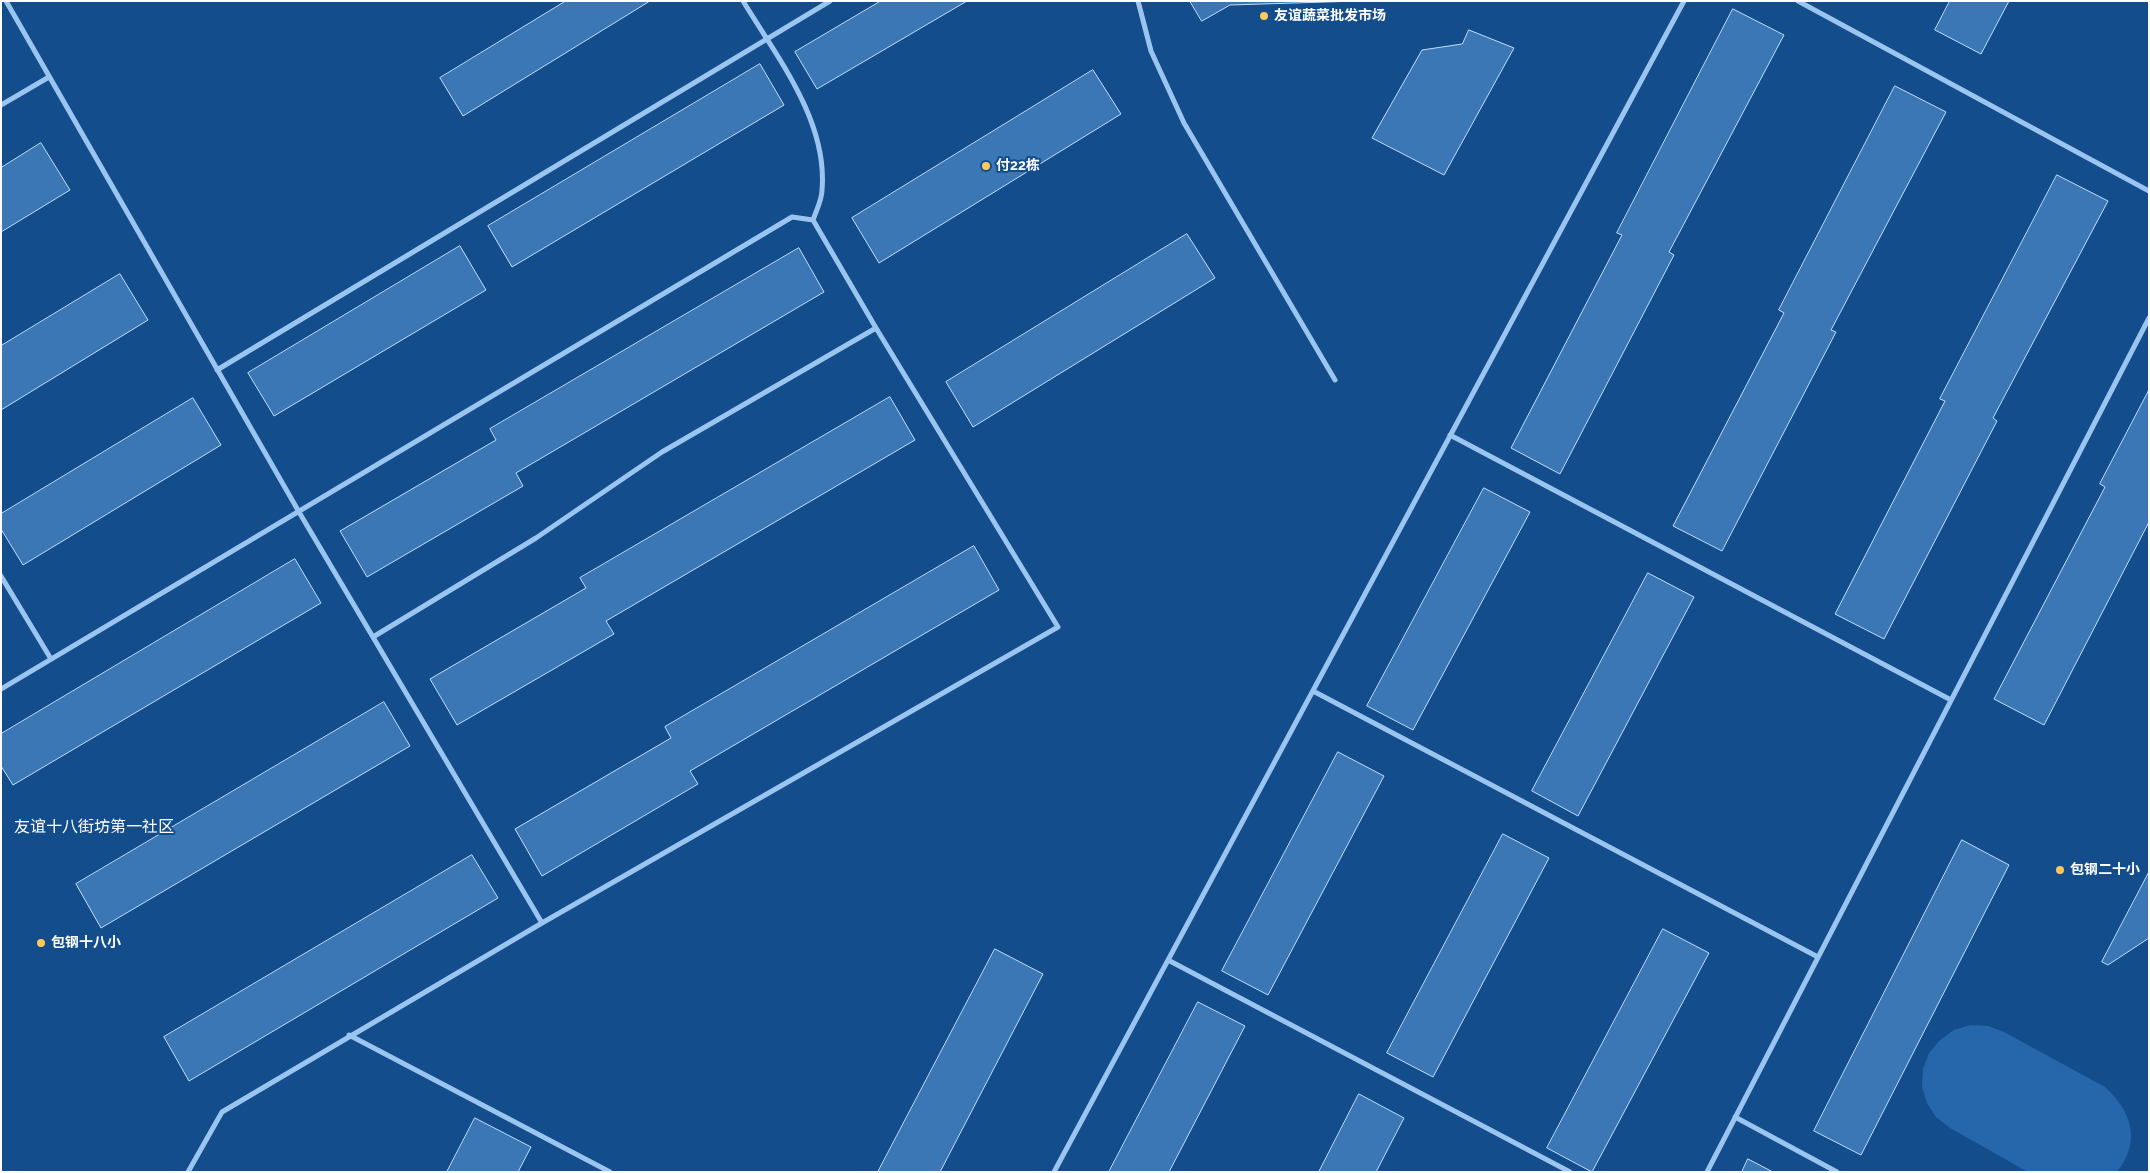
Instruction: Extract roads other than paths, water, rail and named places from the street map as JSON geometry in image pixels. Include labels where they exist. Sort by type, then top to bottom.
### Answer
[{"type":"street","points":[[6,1],[298,512],[542,923]]},
{"type":"street","points":[[188,1172],[222,1112],[349,1035],[542,923],[1058,627],[876,328],[813,220],[822,191],[819,148],[806,109],[743,1]]},
{"type":"street","points":[[216,370],[830,1]]},
{"type":"street","points":[[1138,1],[1150,51],[1184,123],[1335,380]]},
{"type":"street","points":[[1054,1172],[1684,1]]},
{"type":"street","points":[[1798,1],[2149,191]]},
{"type":"street","points":[[1,105],[49,76]]},
{"type":"street","points":[[1,689],[792,217],[813,220]]},
{"type":"street","points":[[1707,1172],[2149,318]]},
{"type":"street","points":[[373,637],[536,538],[662,452],[876,328]]},
{"type":"street","points":[[1450,436],[1951,700]]},
{"type":"street","points":[[1,576],[51,659]]},
{"type":"street","points":[[1313,691],[1818,957]]},
{"type":"street","points":[[1168,960],[1570,1172]]},
{"type":"street","points":[[349,1035],[610,1172]]},
{"type":"street","points":[[1735,1117],[1837,1172]]},
{"type":"place","name":"友谊蔬菜批发市场","points":[[1264,16]]},
{"type":"place","name":"付22栋","points":[[986,166]]},
{"type":"place","name":"包钢二十小","points":[[2060,870]]},
{"type":"place","name":"包钢十八小","points":[[41,943]]},
{"type":"district","name":"友谊十八街坊第一社区","points":[[94,827]]}]
